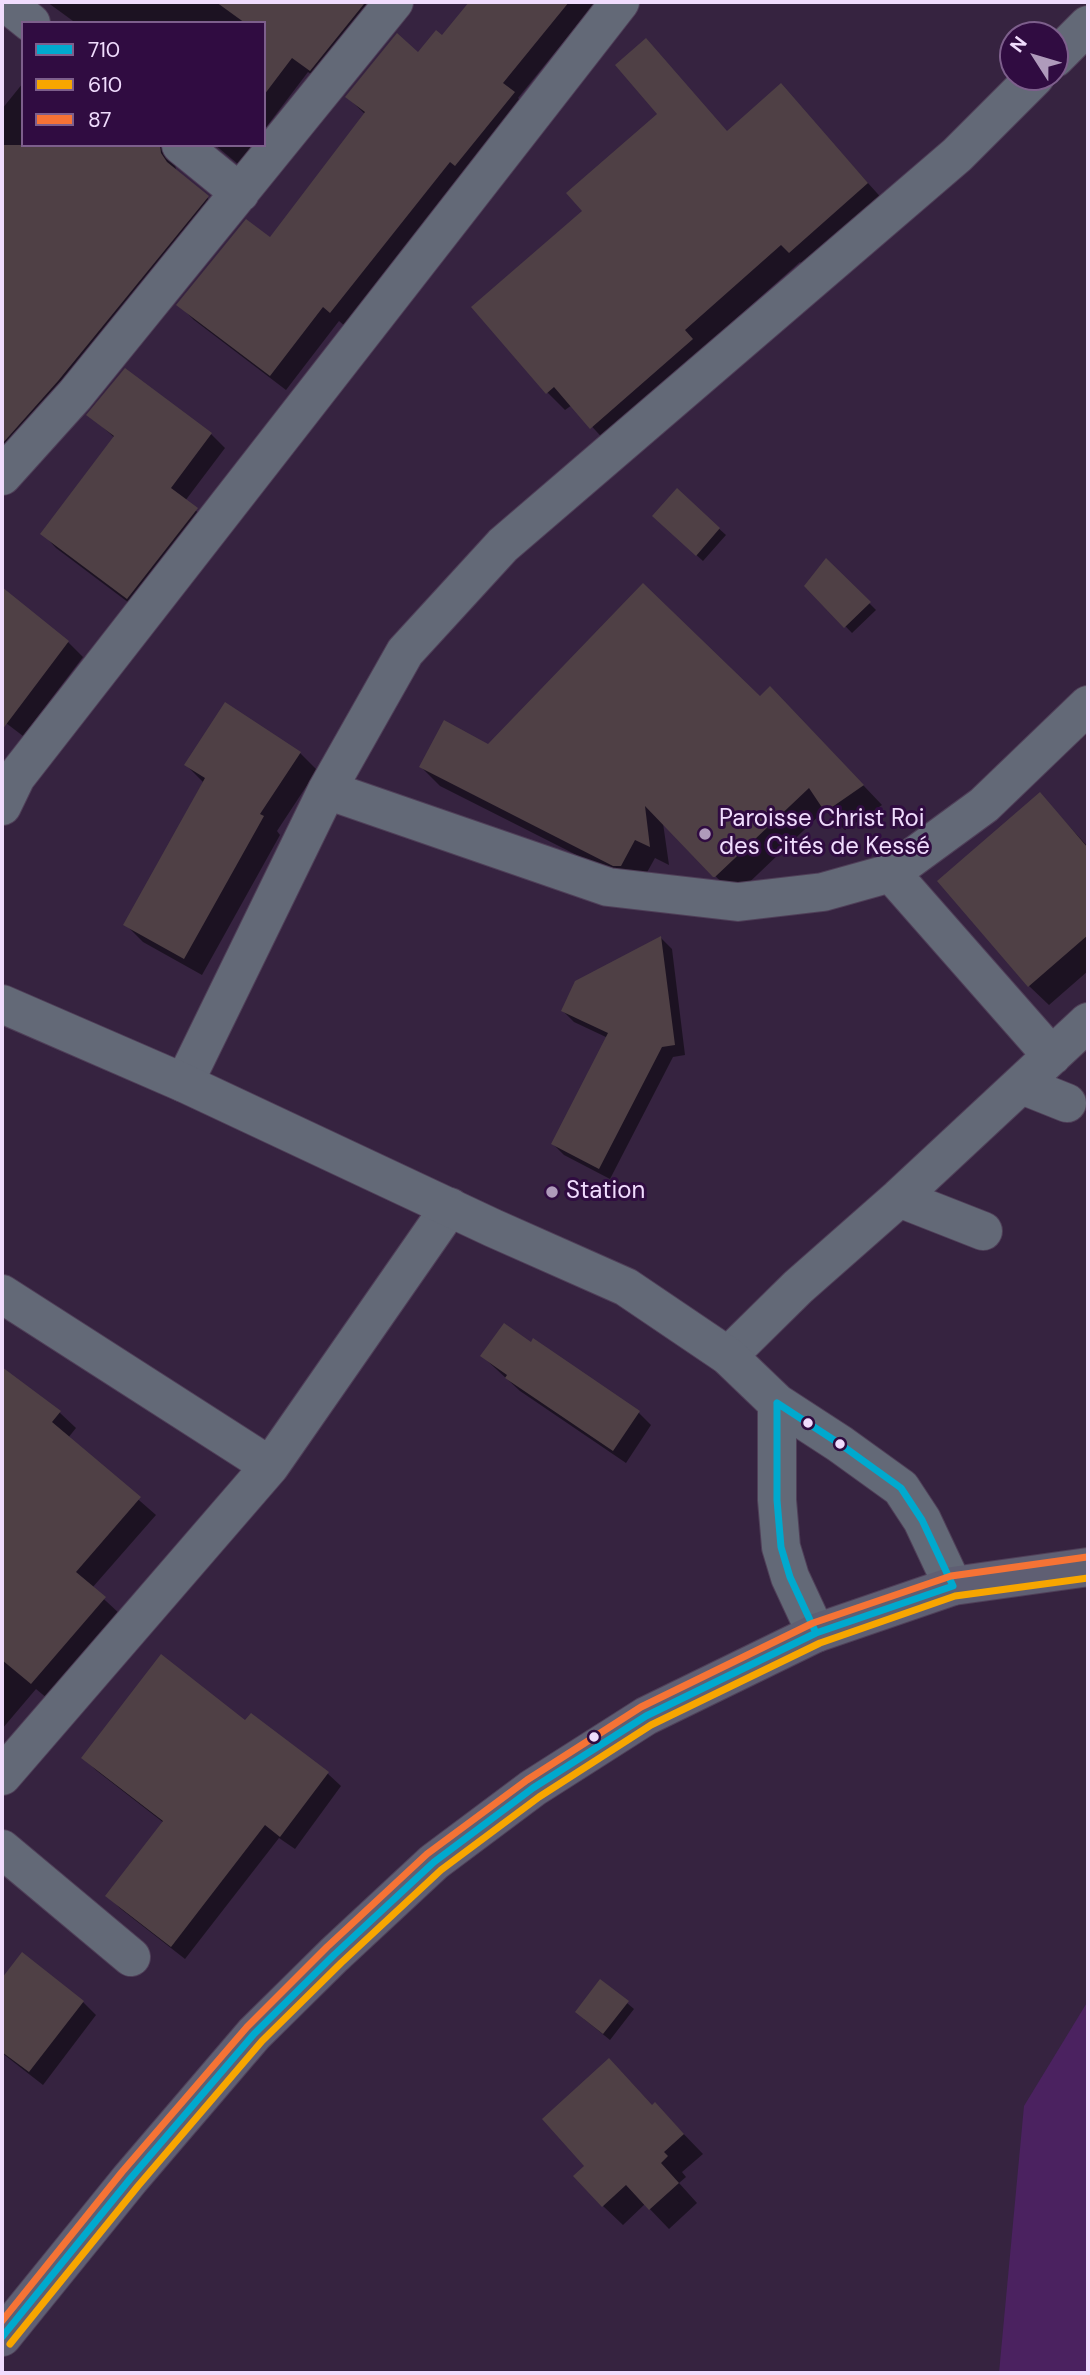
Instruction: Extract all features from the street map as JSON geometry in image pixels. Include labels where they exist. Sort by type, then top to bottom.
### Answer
[{"type":"main road","points":[[2,2337],[130,2179],[254,2034],[434,1862],[533,1788],[646,1716],[817,1633],[953,1586],[1088,1567]]},
{"type":"street","points":[[2,476],[75,395],[394,2]]},
{"type":"street","points":[[7,782],[620,2]]},
{"type":"street","points":[[1069,44],[1088,25]]},
{"type":"street","points":[[184,1083],[327,790],[405,652],[503,545],[957,155],[1021,91]]},
{"type":"street","points":[[183,147],[240,193]]},
{"type":"street","points":[[327,790],[608,887],[738,902],[823,892],[891,873],[984,805],[1088,705]]},
{"type":"street","points":[[891,873],[1052,1056]]},
{"type":"street","points":[[2,1004],[184,1083],[626,1287],[728,1356],[777,1403],[901,1488],[922,1520],[953,1586]]},
{"type":"street","points":[[728,1356],[798,1287],[899,1198],[1088,1022]]},
{"type":"street","points":[[1022,1085],[1067,1103]]},
{"type":"street","points":[[899,1198],[983,1231]]},
{"type":"street","points":[[2,1776],[270,1466],[450,1207]]},
{"type":"street","points":[[2,1294],[270,1466]]},
{"type":"street","points":[[777,1403],[777,1500],[781,1547],[790,1577],[817,1633]]},
{"type":"street","points":[[2,1849],[131,1957]]},
{"type":"shaded area","points":[[1088,2001],[1088,2373],[999,2373],[1024,2106]]},
{"type":"building","points":[[216,2],[364,4],[310,71],[292,58],[266,92],[266,21],[242,21]]},
{"type":"building","points":[[469,2],[569,2],[503,83],[515,92],[455,166],[450,162],[330,313],[323,307],[270,376],[176,305],[246,219],[270,237],[365,112],[345,97],[397,33],[418,52],[436,30],[442,35]]},
{"type":"building","points":[[646,38],[727,131],[781,83],[868,183],[789,253],[781,245],[685,330],[693,339],[590,429],[554,387],[546,394],[471,307],[582,211],[566,193],[657,114],[615,65]]},
{"type":"building","points":[[2,145],[160,147],[167,162],[209,196],[58,381],[2,444]]},
{"type":"building","points":[[125,368],[212,433],[171,488],[198,508],[127,599],[40,534],[114,436],[86,415]]},
{"type":"building","points":[[677,488],[720,528],[696,556],[652,516]]},
{"type":"building","points":[[826,558],[871,602],[844,628],[804,586]]},
{"type":"building","points":[[643,583],[760,696],[770,686],[864,785],[825,812],[809,788],[715,877],[645,806],[650,847],[635,840],[621,866],[613,866],[419,767],[444,720],[488,744]]},
{"type":"building","points":[[2,587],[69,641],[2,730]]},
{"type":"building","points":[[225,702],[301,752],[260,814],[264,816],[184,959],[123,925],[205,778],[184,765]]},
{"type":"building","points":[[1040,792],[1088,848],[1088,935],[1028,987],[937,881]]},
{"type":"building","points":[[661,936],[675,1045],[662,1047],[599,1169],[551,1144],[608,1033],[561,1011],[575,981]]},
{"type":"building","points":[[504,1323],[531,1342],[533,1338],[640,1411],[613,1451],[505,1378],[507,1375],[480,1356]]},
{"type":"building","points":[[2,1367],[61,1411],[52,1422],[141,1497],[76,1572],[106,1597],[31,1684],[2,1660]]},
{"type":"building","points":[[161,1654],[245,1720],[251,1713],[329,1772],[280,1837],[265,1825],[171,1947],[105,1896],[163,1821],[81,1758]]},
{"type":"building","points":[[22,1952],[84,2001],[29,2072],[2,2052],[2,1978]]},
{"type":"building","points":[[600,1979],[629,2001],[603,2034],[575,2012]]},
{"type":"building","points":[[609,2058],[652,2105],[655,2102],[684,2134],[664,2152],[668,2156],[661,2163],[679,2183],[649,2210],[626,2185],[602,2207],[573,2176],[584,2166],[542,2119]]},
{"type":"transit line","name":"710","points":[[777,1403],[777,1500],[781,1547],[790,1577],[816,1633]]},
{"type":"transit line","name":"710","points":[[2,2337],[130,2179],[254,2034],[434,1862],[533,1788],[646,1716],[816,1633],[953,1586],[922,1520],[901,1488],[777,1403]]},
{"type":"transit line","name":"87","points":[[2,2321],[122,2172],[247,2027],[327,1947],[427,1854],[527,1780],[641,1707],[813,1623],[951,1576],[1087,1557]]},
{"type":"transit line","name":"610","points":[[10,2344],[138,2186],[262,2041],[441,1870],[539,1797],[651,1725],[820,1643],[955,1596],[1088,1578]]},
{"type":"place","name":"Paroisse Christ Roi des Cités de Kessé","points":[[705,834]]},
{"type":"place","name":"Station","points":[[552,1192]]}]
